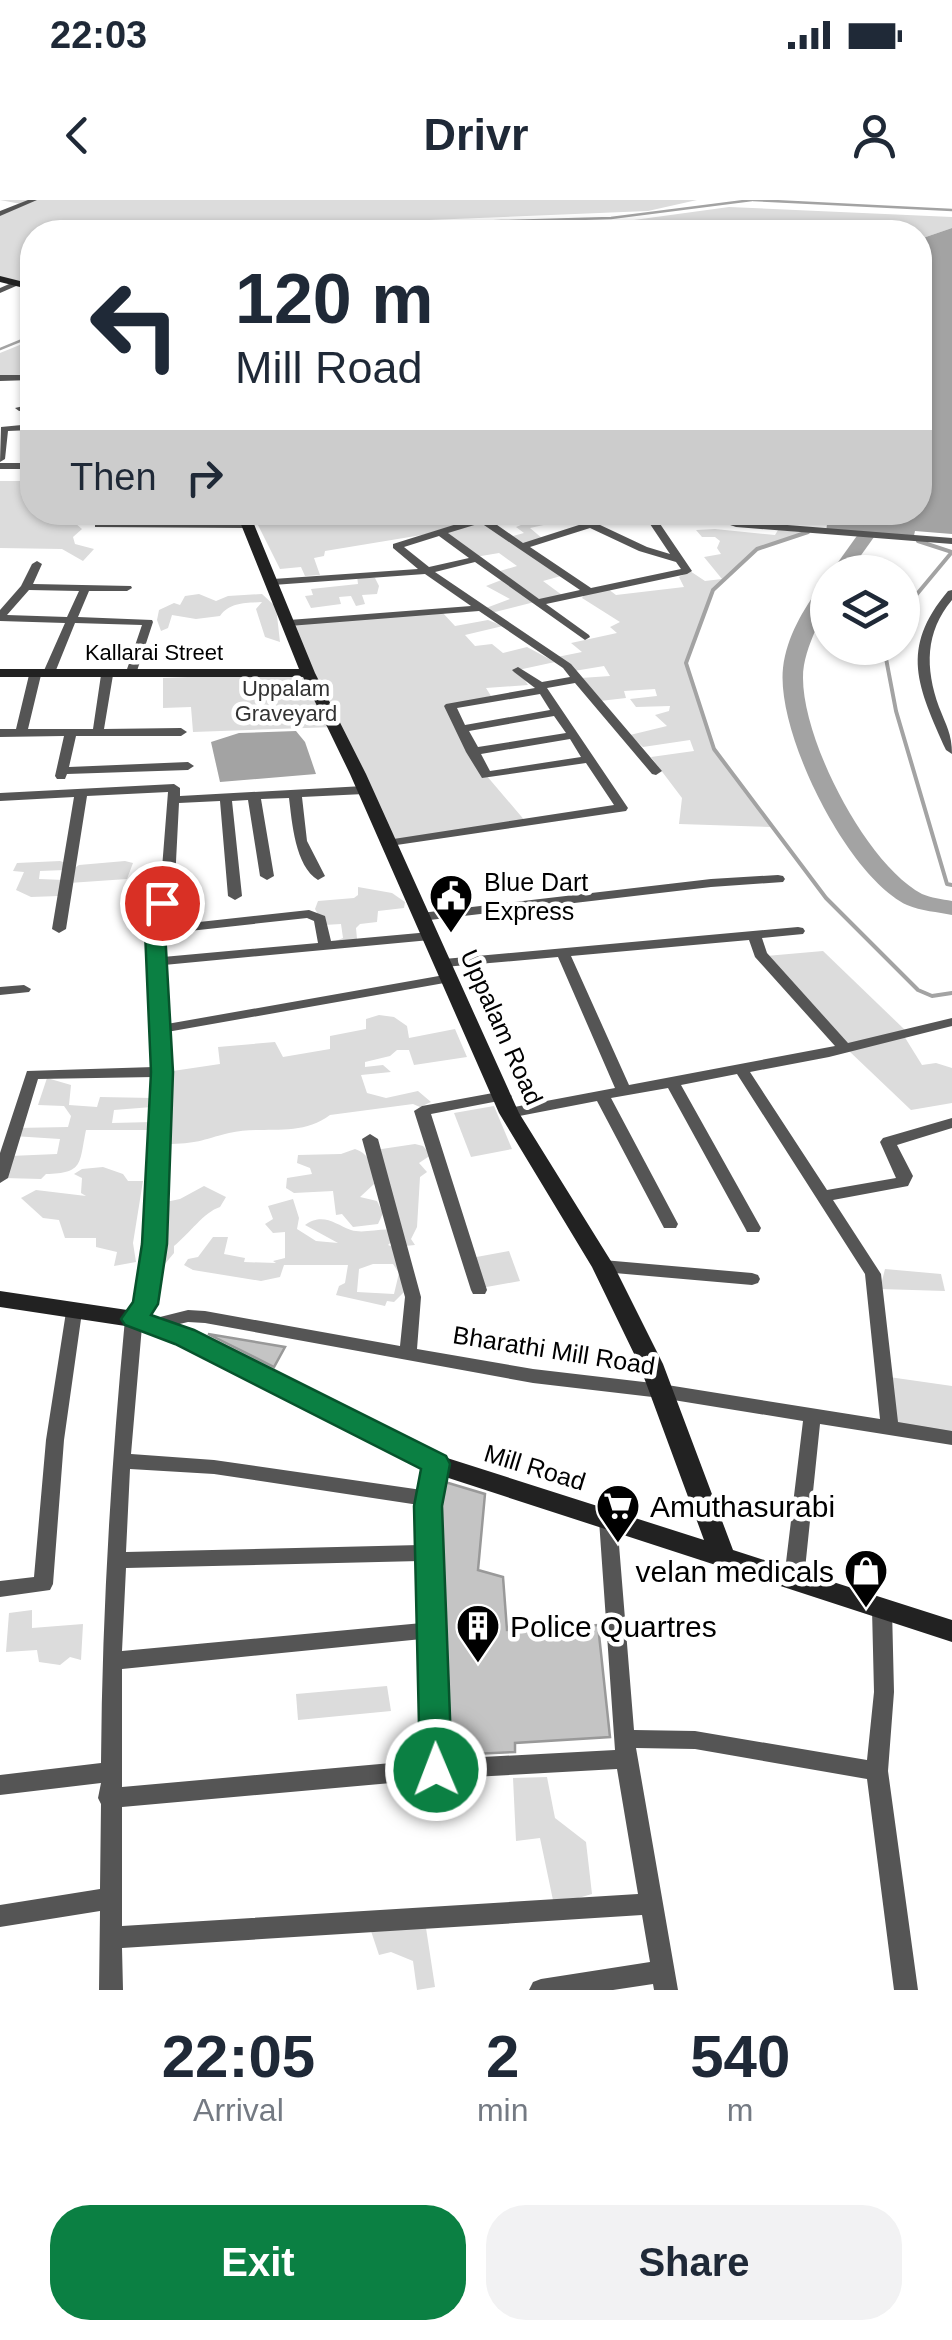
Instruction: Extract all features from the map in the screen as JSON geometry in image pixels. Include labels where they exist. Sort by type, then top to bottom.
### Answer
[{"type":"main road","points":[[0,278],[19,283]]},
{"type":"main road","name":"Uppalam Road","points":[[248,525],[308,672],[507,1105],[602,1266],[661,1391],[724,1557]]},
{"type":"main road","name":"Kallarai Street","points":[[0,673],[131,676],[308,672]]},
{"type":"main road","name":"Mill Road","points":[[0,1299],[142,1322],[184,1337],[436,1464],[952,1631]]},
{"type":"street","points":[[0,214],[34,200]]},
{"type":"street","points":[[0,290],[19,283]]},
{"type":"street","points":[[0,463],[4,429],[20,428]]},
{"type":"street","points":[[465,525],[396,544],[426,571],[567,666],[656,771]]},
{"type":"street","points":[[491,525],[588,590]]},
{"type":"street","points":[[539,602],[682,574],[686,567],[655,525]]},
{"type":"street","points":[[752,525],[952,541]]},
{"type":"street","points":[[523,546],[589,526],[643,550],[677,558]]},
{"type":"street","points":[[440,532],[585,638]]},
{"type":"street","points":[[273,582],[426,571],[477,559]]},
{"type":"street","points":[[0,617],[26,587],[37,564]]},
{"type":"street","points":[[26,587],[127,588]]},
{"type":"street","points":[[22,733],[41,675],[85,588]]},
{"type":"street","points":[[952,594],[935,610],[922,639],[933,700],[952,750]]},
{"type":"street","points":[[290,622],[480,608]]},
{"type":"street","points":[[0,617],[148,622],[131,676]]},
{"type":"street","points":[[386,844],[622,808],[541,688],[518,670]]},
{"type":"street","points":[[98,732],[107,674]]},
{"type":"street","points":[[577,678],[450,706],[486,774],[588,759]]},
{"type":"street","points":[[460,729],[557,712]]},
{"type":"street","points":[[0,733],[181,732]]},
{"type":"street","points":[[58,795],[71,733]]},
{"type":"street","points":[[472,752],[572,735]]},
{"type":"street","points":[[62,771],[188,766]]},
{"type":"street","points":[[0,797],[174,788],[168,882],[155,931],[162,1072],[154,1244],[122,1461],[109,1772],[111,1990]]},
{"type":"street","points":[[174,800],[364,790]]},
{"type":"street","points":[[59,929],[82,794]]},
{"type":"street","points":[[294,794],[302,841],[318,876]]},
{"type":"street","points":[[254,796],[267,876]]},
{"type":"street","points":[[226,798],[235,896]]},
{"type":"street","points":[[421,917],[711,883],[778,879]]},
{"type":"street","points":[[155,931],[310,914],[320,919],[325,946]]},
{"type":"street","points":[[161,1028],[563,952],[798,931]]},
{"type":"street","points":[[754,935],[760,954],[845,1048]]},
{"type":"street","points":[[156,962],[430,936]]},
{"type":"street","points":[[563,952],[624,1092]]},
{"type":"street","points":[[0,991],[24,989]]},
{"type":"street","points":[[478,1290],[422,1111],[602,1096],[845,1048],[952,1022]]},
{"type":"street","points":[[741,1069],[873,1274],[890,1429]]},
{"type":"street","points":[[0,1178],[32,1074],[162,1072]]},
{"type":"street","points":[[672,1082],[753,1228]]},
{"type":"street","points":[[602,1096],[670,1224]]},
{"type":"street","points":[[823,1196],[902,1182],[905,1176],[888,1142],[952,1123]]},
{"type":"street","points":[[370,1139],[413,1297],[408,1352]]},
{"type":"street","points":[[602,1266],[752,1280]]},
{"type":"street","points":[[0,1589],[43,1584],[54,1440],[74,1312]]},
{"type":"street","name":"Bharathi Mill Road","points":[[142,1322],[205,1317],[533,1376],[661,1391],[952,1438]]},
{"type":"street","points":[[794,1579],[812,1416]]},
{"type":"street","points":[[122,1461],[214,1467],[429,1499]]},
{"type":"street","points":[[436,1464],[429,1499],[436,1770]]},
{"type":"street","points":[[541,1990],[664,1980],[625,1749],[608,1520]]},
{"type":"street","points":[[118,1560],[429,1553]]},
{"type":"street","points":[[882,1609],[884,1692],[877,1770],[906,1990]]},
{"type":"street","points":[[112,1661],[432,1630]]},
{"type":"street","points":[[109,1798],[436,1770],[695,1740],[877,1770]]},
{"type":"street","points":[[0,1785],[109,1772]]},
{"type":"street","points":[[0,1916],[112,1898]]},
{"type":"street","points":[[112,1938],[651,1904]]},
{"type":"green space","points":[[0,200],[697,200],[648,211],[429,220],[20,220],[20,282],[0,277],[0,214],[21,204]]},
{"type":"green space","points":[[729,207],[952,217],[952,228],[932,235],[932,220],[634,220]]},
{"type":"green space","points":[[20,345],[20,377],[0,377],[0,353]]},
{"type":"green space","points":[[0,481],[20,481],[20,525],[77,525],[82,529],[73,537],[75,544],[94,549],[83,561],[62,549],[0,548]]},
{"type":"green space","points":[[258,525],[492,525],[513,536],[524,533],[516,527],[521,525],[544,525],[530,528],[543,539],[523,545],[561,576],[543,581],[562,595],[491,613],[486,608],[510,599],[486,586],[504,579],[500,571],[517,566],[499,553],[475,557],[440,532],[325,551],[324,556],[314,558],[320,575],[305,576],[301,567],[280,569]]},
{"type":"green space","points":[[696,530],[775,535],[778,530],[803,532],[757,549],[713,590],[686,663],[714,749],[772,827],[679,824],[682,798],[651,757],[694,751],[690,740],[643,747],[630,735],[667,726],[655,715],[669,711],[670,706],[636,707],[630,699],[657,696],[655,689],[624,691],[626,698],[600,701],[581,678],[610,676],[604,666],[574,671],[557,657],[582,652],[571,643],[617,633],[610,627],[620,622],[582,598],[587,590],[608,589],[616,595],[684,587],[679,577],[690,571],[705,581],[722,579],[704,557],[721,554],[717,548],[720,541],[702,537]]},
{"type":"green space","points":[[357,576],[375,578],[379,586],[377,594],[362,595],[365,604],[356,606],[351,596],[339,597],[341,604],[311,608],[305,596],[313,595],[311,589],[358,584]]},
{"type":"green space","points":[[199,594],[216,601],[228,596],[262,594],[276,607],[280,642],[265,637],[256,609],[262,602],[233,606],[220,616],[196,619],[172,615],[168,628],[161,631],[159,610],[174,603],[180,605],[185,596]]},
{"type":"green space","name":"Uppalam Graveyard","points":[[442,612],[455,626],[488,620],[503,626],[465,635],[475,646],[492,644],[503,653],[527,647],[555,662],[518,670],[528,685],[486,688],[491,696],[450,706],[486,775],[526,822],[387,844],[335,727],[193,732],[191,707],[163,708],[163,678],[310,672],[289,623]]},
{"type":"green space","points":[[17,863],[66,863],[65,870],[40,871],[39,879],[64,880],[59,896],[31,897],[16,890],[24,872],[13,871]]},
{"type":"green space","points":[[133,863],[127,879],[69,883],[73,869],[79,865]]},
{"type":"green space","points":[[358,887],[392,893],[405,902],[404,908],[378,911],[377,922],[356,928],[357,939],[331,943],[343,938],[341,924],[324,925],[315,909],[318,901],[354,898]]},
{"type":"green space","points":[[823,951],[905,1030],[845,1048],[766,956]]},
{"type":"green space","points":[[379,1015],[394,1017],[407,1026],[409,1038],[455,1029],[467,1057],[414,1065],[409,1050],[397,1050],[390,1056],[365,1062],[365,1067],[383,1065],[391,1072],[361,1075],[367,1093],[386,1098],[418,1091],[431,1102],[420,1107],[413,1104],[330,1115],[294,1129],[242,1131],[166,1144],[166,1072],[220,1064],[218,1047],[275,1042],[283,1057],[330,1049],[330,1036],[366,1029],[366,1019]]},
{"type":"green space","points":[[904,1036],[922,1065],[936,1063],[952,1068],[952,1103],[911,1110],[848,1050]]},
{"type":"green space","points":[[47,1078],[71,1085],[69,1105],[97,1107],[100,1097],[153,1098],[152,1107],[114,1110],[112,1123],[153,1122],[152,1130],[86,1130],[74,1169],[46,1174],[41,1179],[4,1178],[10,1156],[57,1154],[60,1139],[13,1136],[16,1128],[68,1127],[71,1116],[64,1106],[38,1105]]},
{"type":"green space","points":[[494,1106],[512,1149],[471,1157],[454,1113]]},
{"type":"green space","points":[[415,1144],[431,1155],[419,1163],[427,1172],[420,1177],[417,1227],[411,1239],[415,1245],[405,1246],[375,1150]]},
{"type":"green space","points":[[355,1149],[368,1158],[372,1167],[374,1184],[360,1197],[377,1201],[383,1213],[378,1224],[353,1227],[342,1214],[336,1215],[333,1191],[294,1193],[286,1188],[287,1178],[312,1174],[310,1168],[297,1163],[298,1155],[341,1154]]},
{"type":"green space","points":[[103,1167],[123,1174],[128,1181],[143,1181],[133,1243],[136,1262],[114,1266],[117,1252],[96,1247],[96,1238],[65,1238],[59,1220],[43,1218],[21,1198],[36,1190],[86,1196],[81,1193],[82,1178],[74,1174]]},
{"type":"green space","points":[[204,1186],[226,1197],[220,1207],[202,1218],[174,1246],[174,1253],[164,1265],[156,1263],[161,1203],[180,1199]]},
{"type":"green space","points":[[293,1199],[299,1218],[297,1229],[316,1241],[338,1243],[305,1225],[318,1219],[356,1231],[393,1230],[395,1238],[388,1245],[398,1249],[407,1289],[385,1306],[336,1295],[345,1283],[348,1265],[284,1265],[280,1277],[261,1281],[193,1270],[184,1265],[188,1259],[198,1257],[213,1237],[228,1237],[224,1254],[245,1258],[244,1262],[276,1263],[273,1261],[285,1258],[285,1232],[273,1233],[265,1224],[273,1219],[268,1206]],"holes":[[[393,1264],[399,1273],[394,1294],[357,1292],[359,1269]]]},
{"type":"green space","points":[[509,1251],[520,1281],[481,1288],[471,1258]]},
{"type":"green space","points":[[885,1269],[941,1274],[945,1291],[880,1289]]},
{"type":"green space","points":[[889,1377],[952,1386],[952,1434],[896,1426]]},
{"type":"green space","points":[[32,1610],[32,1628],[83,1624],[81,1660],[70,1657],[60,1665],[39,1662],[37,1650],[6,1652],[9,1613]]},
{"type":"green space","points":[[387,1686],[391,1711],[298,1720],[296,1694]]},
{"type":"green space","points":[[547,1777],[555,1818],[586,1842],[592,1894],[554,1905],[540,1838],[516,1841],[513,1778]]},
{"type":"green space","points":[[426,1928],[435,1987],[417,1990],[413,1961],[391,1952],[379,1955],[371,1931]]},
{"type":"shaded area","points":[[952,228],[952,534],[915,531],[913,540],[826,533],[827,525],[932,525],[932,235]]},
{"type":"shaded area","points":[[296,731],[305,742],[316,774],[220,782],[211,742],[239,733]]},
{"type":"building","points":[[208,1334],[285,1347],[274,1367]]},
{"type":"building","points":[[445,1482],[485,1494],[478,1570],[503,1577],[507,1630],[598,1625],[610,1737],[515,1743],[515,1752],[451,1755],[441,1506]]},
{"type":"waterway","points":[[540,220],[611,218],[752,200]]},
{"type":"waterway","points":[[753,200],[952,210]]},
{"type":"waterway","points":[[0,349],[20,341]]},
{"type":"waterway","points":[[852,555],[874,525]]},
{"type":"waterway","points":[[808,532],[757,549],[713,590],[686,663],[714,749],[826,898],[918,990],[932,996],[952,993]]},
{"type":"waterway","points":[[918,541],[952,552],[920,590]]},
{"type":"waterway","points":[[810,617],[793,668],[794,697],[808,748],[822,778],[856,839],[895,886],[914,899],[952,908]]},
{"type":"waterway","points":[[887,665],[896,711],[947,884],[952,885]]},
{"type":"place","name":"Blue Dart Express","points":[[451,934]]},
{"type":"place","name":"Amuthasurabi","points":[[618,1544]]},
{"type":"place","name":"velan medicals","points":[[866,1609]]},
{"type":"place","name":"Police Quartres","points":[[478,1664]]},
{"type":"route","points":[[162,903],[155,931],[162,1072],[154,1244],[145,1304],[134,1319],[184,1337],[436,1464],[428,1506],[436,1770]]}]
